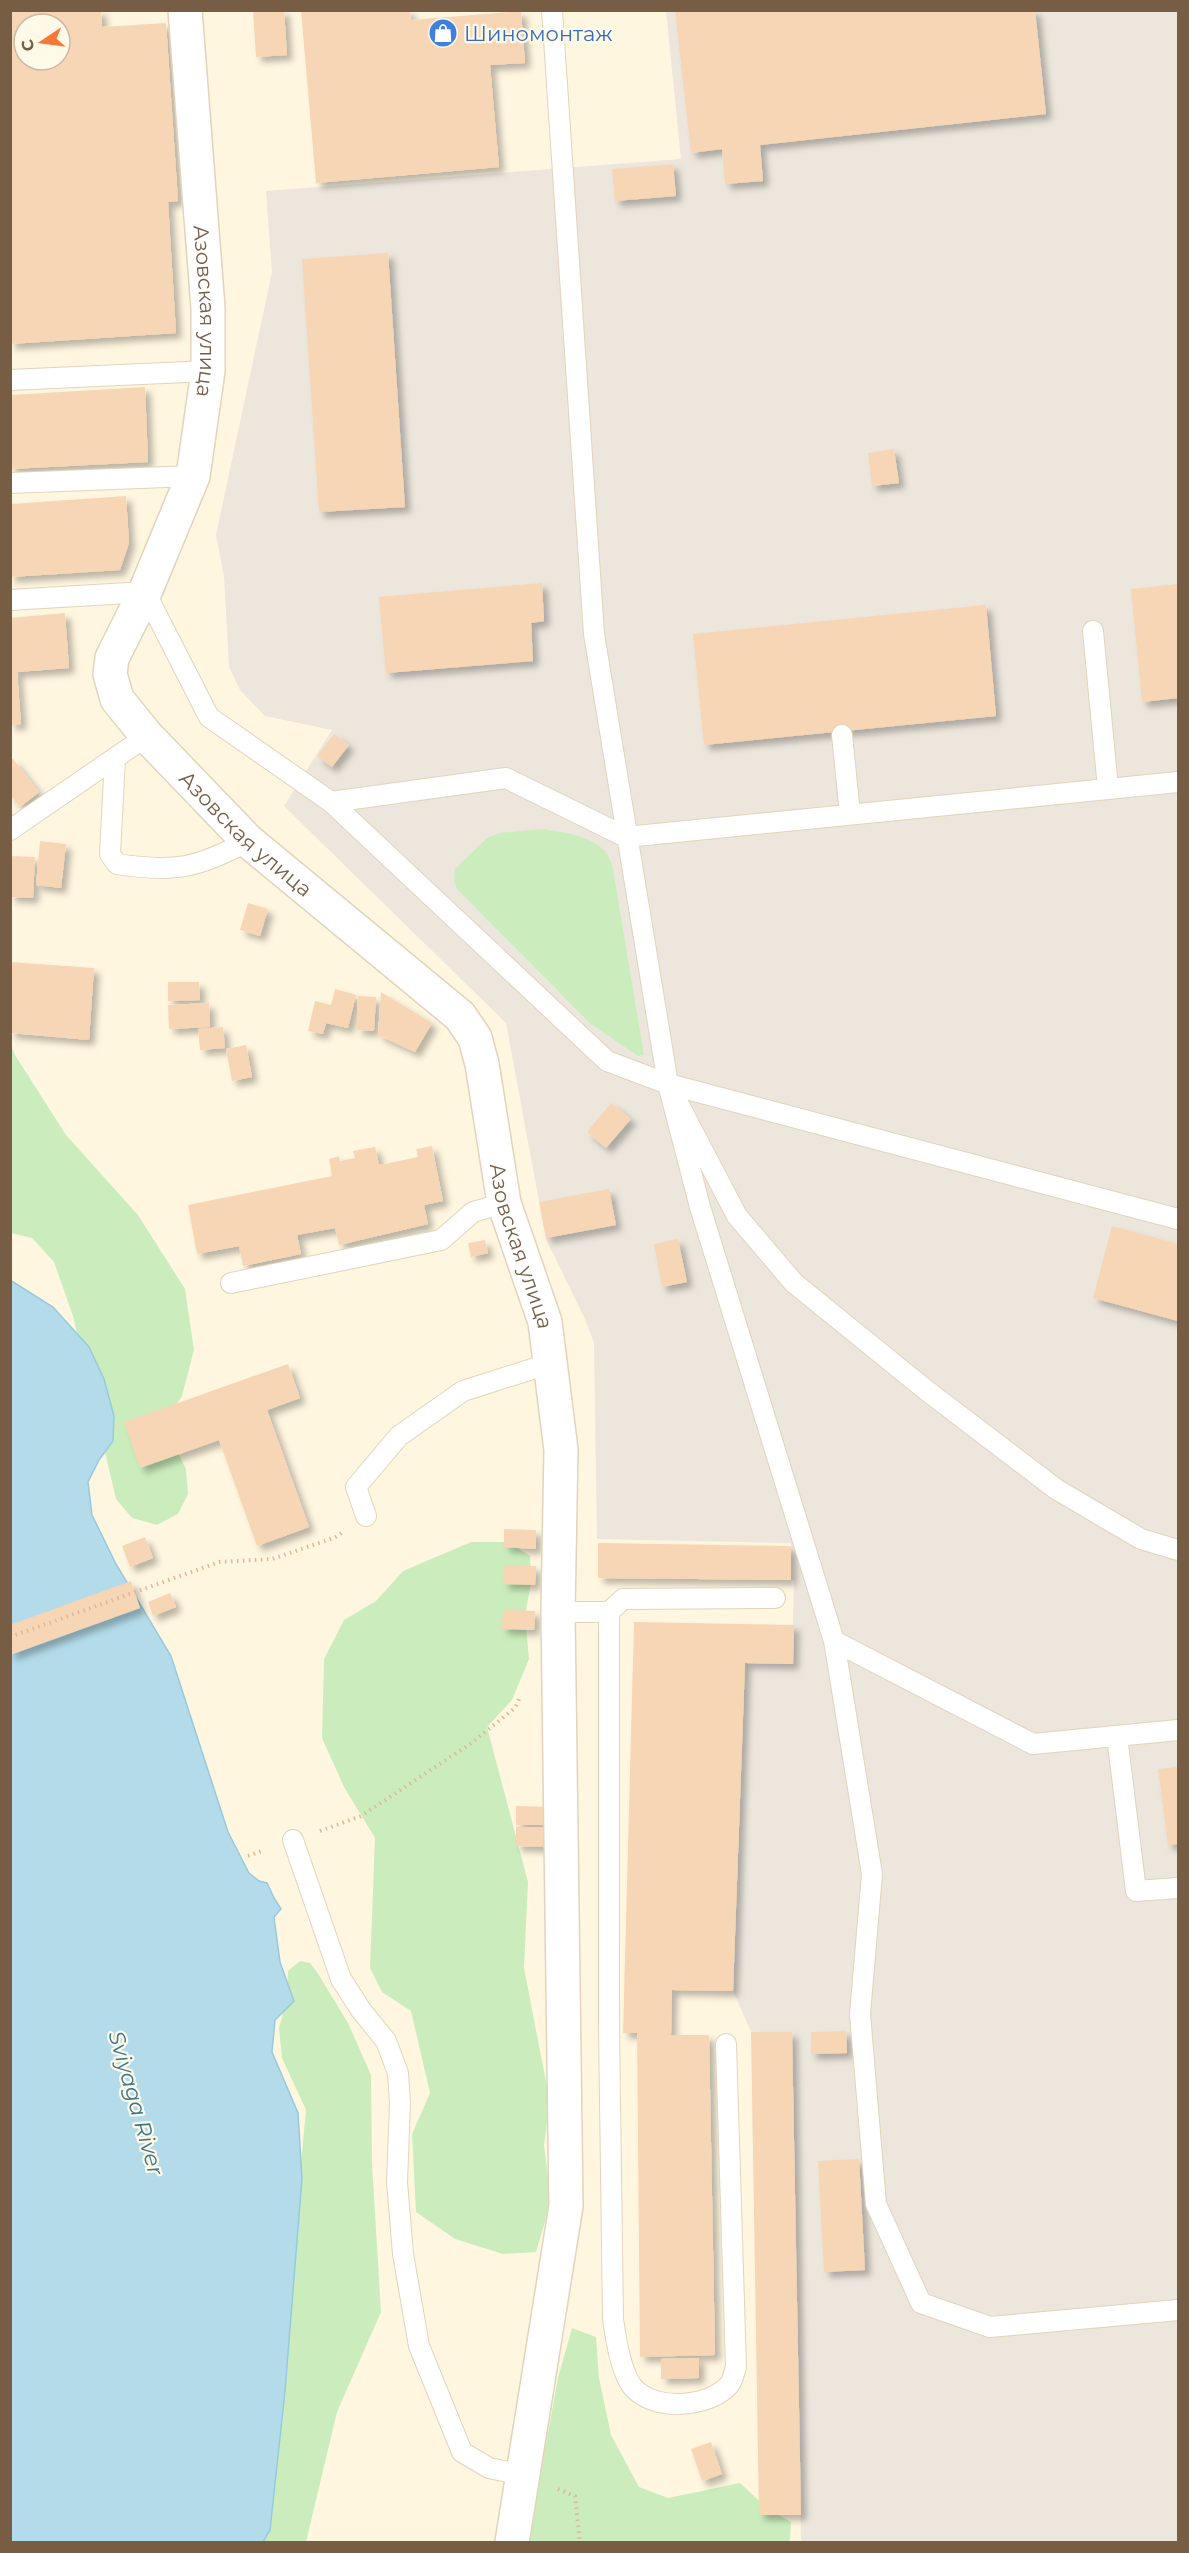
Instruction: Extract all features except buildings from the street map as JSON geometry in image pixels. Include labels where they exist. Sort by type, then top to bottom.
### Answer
[{"type":"street","name":"Азовская улица","points":[[185,10],[208,308],[208,371],[193,476],[145,592],[112,658],[110,675],[117,699],[147,736],[248,841],[460,1016],[475,1038],[482,1064],[504,1203],[545,1322],[551,1363],[561,1450],[558,1612],[566,2206],[512,2542]]},
{"type":"lane","points":[[552,10],[594,634],[668,1084],[700,1207],[834,1641],[872,1874],[860,2014],[876,2204],[921,2303],[990,2327],[1179,2310]]},
{"type":"lane","points":[[10,380],[208,371]]},
{"type":"lane","points":[[10,483],[193,476]]},
{"type":"lane","points":[[10,600],[145,592],[209,717],[331,802],[607,1060],[668,1084],[1179,1218]]},
{"type":"lane","points":[[1093,631],[1108,788]]},
{"type":"lane","points":[[842,735],[850,814]]},
{"type":"lane","points":[[10,830],[147,736]]},
{"type":"lane","points":[[116,758],[110,854],[117,864],[145,869],[184,867],[214,859],[248,841]]},
{"type":"lane","points":[[331,802],[506,778],[626,837],[1179,782]]},
{"type":"lane","points":[[668,1084],[737,1216],[794,1283],[926,1390],[1056,1489],[1141,1539],[1179,1550]]},
{"type":"lane","points":[[231,1283],[441,1240],[473,1212],[504,1203]]},
{"type":"lane","points":[[366,1516],[356,1487],[399,1436],[464,1391],[551,1363]]},
{"type":"lane","points":[[558,1612],[609,1612],[623,1599],[775,1598]]},
{"type":"lane","points":[[609,1612],[609,2026],[613,2319],[618,2351],[632,2385],[649,2400],[680,2406],[713,2396],[730,2384],[736,2367],[726,2044]]},
{"type":"lane","points":[[834,1641],[1033,1744],[1179,1730]]},
{"type":"lane","points":[[1117,1736],[1136,1891],[1179,1888]]},
{"type":"lane","points":[[293,1840],[341,1979],[386,2042],[398,2073],[400,2103],[398,2182],[403,2254],[418,2346],[462,2452],[489,2468],[523,2475]]},
{"type":"path","points":[[10,1637],[219,1562],[272,1559],[334,1538],[366,1516]]},
{"type":"path","points":[[293,1840],[361,1816],[471,1744],[515,1708],[525,1689]]},
{"type":"path","points":[[523,2475],[575,2496],[580,2542]]},
{"type":"shaded area","points":[[666,11],[1178,11],[1178,2542],[801,2542],[792,2032],[751,2032],[733,1991],[745,1663],[792,1664],[794,1580],[791,1580],[791,1543],[597,1539],[594,1343],[585,1319],[546,1239],[506,1023],[284,806],[332,730],[265,716],[240,690],[229,667],[224,576],[216,535],[272,272],[266,191],[681,159]]},
{"type":"green space","points":[[543,829],[584,838],[599,846],[609,857],[613,869],[644,1055],[638,1056],[591,1024],[457,889],[454,881],[455,869],[487,838],[499,833]]},
{"type":"green space","points":[[10,1043],[15,1055],[66,1135],[138,1215],[185,1289],[194,1350],[182,1396],[166,1420],[171,1440],[186,1469],[188,1494],[178,1514],[157,1525],[132,1518],[116,1499],[73,1316],[54,1262],[32,1238],[11,1233]]},
{"type":"green space","points":[[471,1542],[508,1542],[530,1556],[531,1583],[525,1616],[529,1659],[512,1700],[487,1727],[528,1882],[524,1968],[550,2102],[544,2145],[551,2202],[536,2252],[503,2254],[455,2239],[416,2212],[412,2134],[430,2093],[411,2011],[382,1992],[370,1968],[375,1838],[344,1787],[322,1738],[324,1659],[344,1620],[376,1601],[403,1571]]},
{"type":"green space","points":[[300,1961],[310,1963],[317,1972],[348,2023],[371,2075],[372,2163],[381,2312],[337,2412],[306,2542],[226,2542],[288,2302],[306,2110],[282,2058],[279,2028],[287,1999],[288,1971]]},
{"type":"green space","points":[[572,2328],[596,2337],[599,2378],[611,2435],[639,2487],[668,2498],[740,2483],[767,2508],[791,2522],[790,2540],[787,2542],[528,2542],[558,2378]]},
{"type":"water","name":"Sviyaga River","points":[[10,1280],[53,1307],[89,1347],[104,1379],[114,1416],[113,1441],[99,1460],[88,1482],[92,1515],[116,1564],[171,1656],[228,1832],[249,1873],[259,1881],[267,1883],[281,1909],[274,1917],[280,1962],[294,2001],[275,2020],[272,2052],[298,2113],[302,2178],[285,2391],[270,2530],[263,2542],[11,2542]]},
{"type":"place","name":"Шиномонтаж","points":[[443,33]]}]
